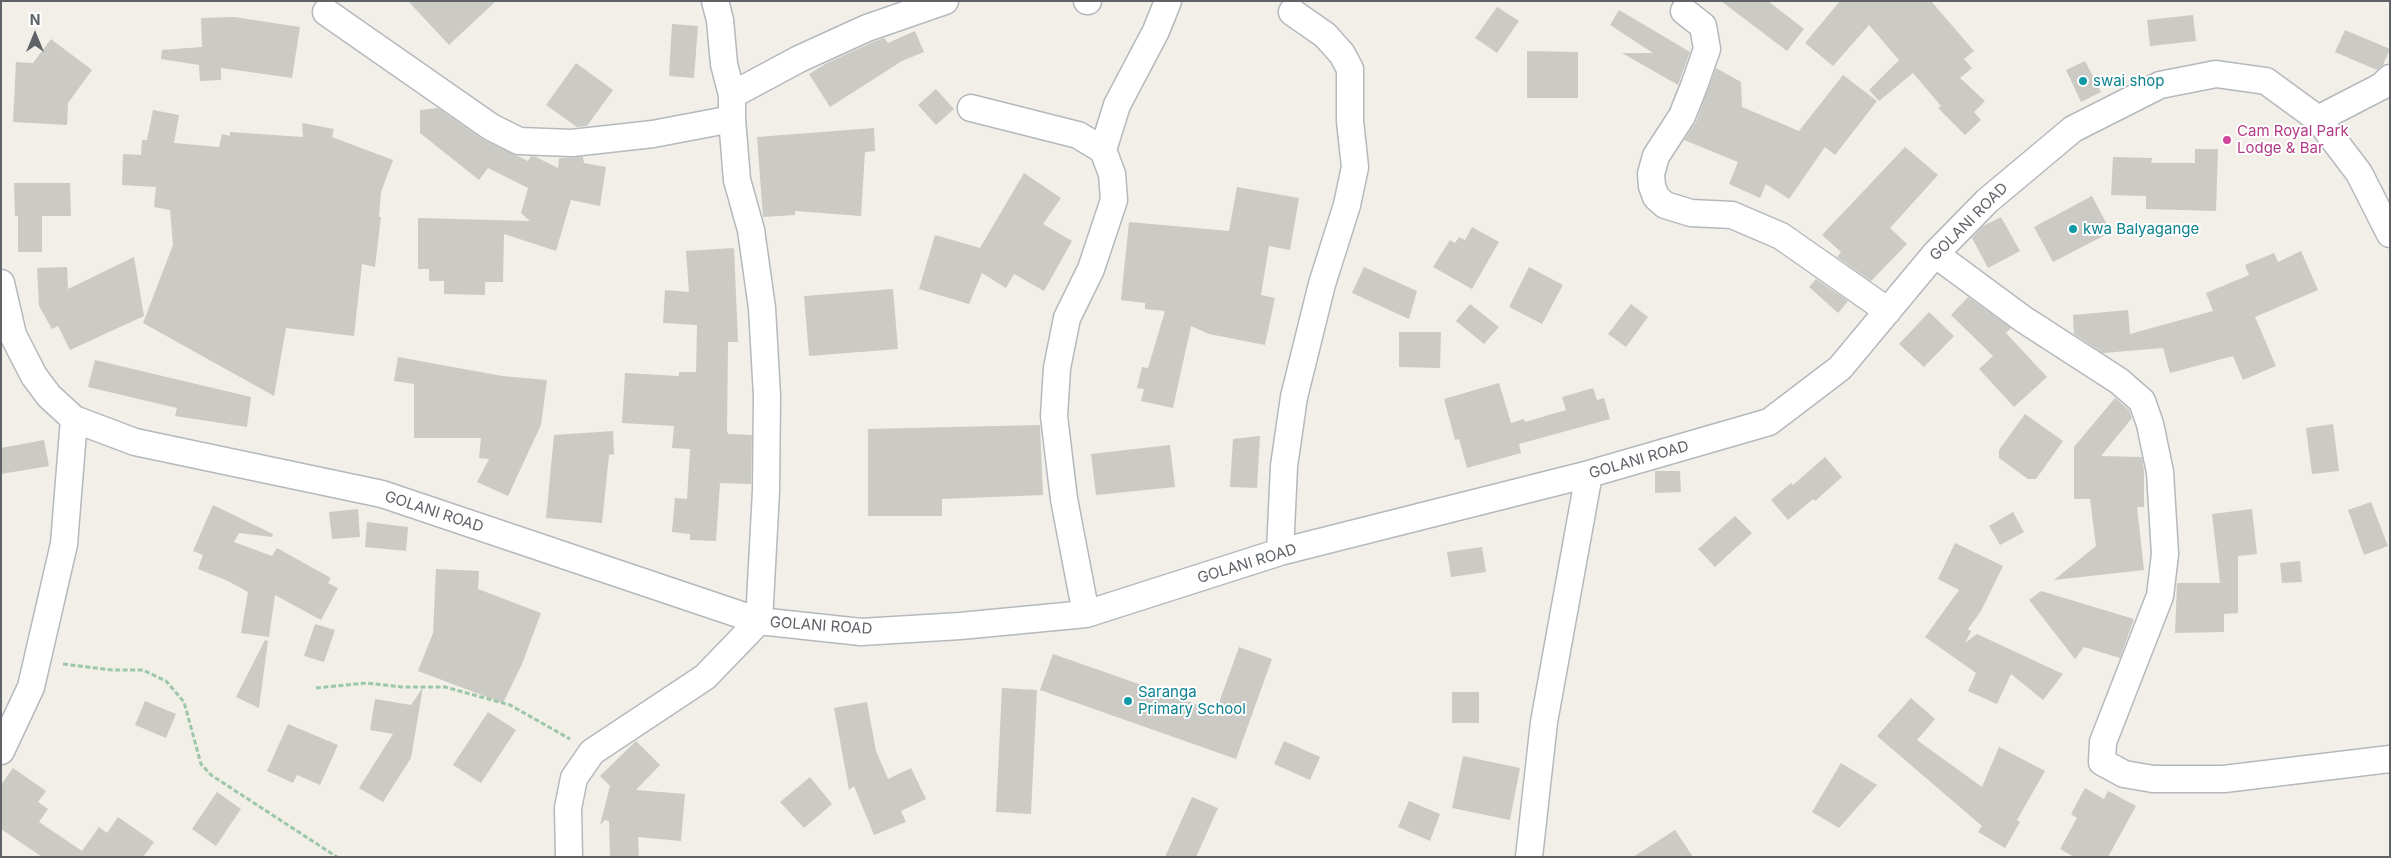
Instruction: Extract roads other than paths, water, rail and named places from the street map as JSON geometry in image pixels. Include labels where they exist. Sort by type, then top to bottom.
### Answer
[{"type":"street","points":[[569,857],[568,808],[574,778],[592,752],[705,677],[759,622],[766,491],[767,396],[762,308],[751,230],[737,180],[732,107],[724,64],[720,20],[715,1]]},
{"type":"street","points":[[326,12],[492,127],[520,141],[572,143],[653,134],[732,107],[799,59],[866,28],[944,1]]},
{"type":"street","points":[[1086,614],[1064,499],[1054,416],[1057,368],[1067,318],[1091,269],[1114,200],[1112,174],[1103,150],[1117,105],[1156,31],[1168,1]]},
{"type":"street","points":[[1684,11],[1703,26],[1707,49],[1682,116],[1656,156],[1651,174],[1652,186],[1656,197],[1665,205],[1690,213],[1732,215],[1781,236],[1888,311]]},
{"type":"street","points":[[1280,552],[1284,466],[1294,397],[1322,284],[1347,205],[1355,168],[1350,121],[1350,69],[1342,54],[1325,34],[1292,12]]},
{"type":"street","name":"GOLANI ROAD","points":[[1,283],[13,334],[34,376],[49,396],[74,419],[135,442],[382,494],[759,622],[861,632],[960,626],[1086,614],[1280,552],[1589,474],[1769,422],[1840,368],[1935,254],[1987,201],[2073,129],[2160,85],[2216,74],[2266,81],[2318,119],[2359,173],[2387,223]]},
{"type":"street","points":[[2318,119],[2382,86],[2390,78]]},
{"type":"street","points":[[971,108],[1078,135],[1103,150]]},
{"type":"street","points":[[1935,254],[2023,319],[2119,381],[2142,402],[2150,424],[2160,472],[2165,554],[2160,596],[2103,742],[2102,762],[2124,774],[2154,779],[2215,779],[2390,759]]},
{"type":"street","points":[[1,751],[31,688],[64,544],[74,419]]},
{"type":"street","points":[[1529,857],[1544,722],[1589,474]]},
{"type":"place","name":"swai shop","points":[[2083,81]]},
{"type":"place","name":"Cam Royal Park Lodge & Bar","points":[[2227,140]]},
{"type":"place","name":"kwa Balyagange","points":[[2073,229]]},
{"type":"place","name":"Saranga Primary School","points":[[1128,701]]}]
